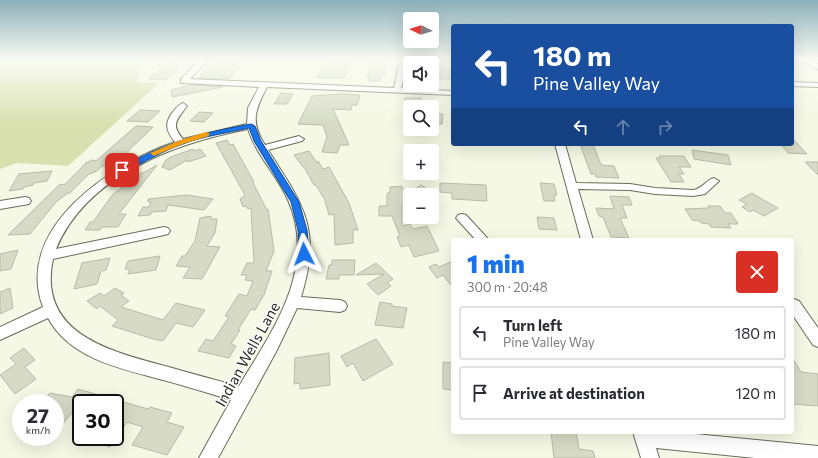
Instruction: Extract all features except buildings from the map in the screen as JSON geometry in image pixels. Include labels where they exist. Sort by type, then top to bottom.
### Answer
[{"type":"street","points":[[191,81],[451,93]]},
{"type":"street","points":[[397,90],[399,81]]},
{"type":"street","points":[[794,84],[818,85]]},
{"type":"street","name":"Indian Wells Lane","points":[[208,458],[282,326],[293,302],[304,262],[305,246],[300,215],[289,191],[253,134],[251,126],[253,106],[264,85]]},
{"type":"street","points":[[180,142],[171,131],[170,124],[183,106]]},
{"type":"street","points":[[243,395],[118,360],[94,351],[75,339],[61,325],[50,310],[46,297],[44,269],[48,255],[59,230],[67,218],[101,184],[141,159],[180,142],[207,134],[251,126]]},
{"type":"street","points":[[262,149],[298,139]]},
{"type":"street","points":[[561,146],[586,238]]},
{"type":"street","points":[[572,186],[630,187],[655,191],[693,193],[701,192],[714,181]]},
{"type":"street","points":[[0,205],[25,202]]},
{"type":"street","points":[[462,218],[481,238]]},
{"type":"street","points":[[48,255],[164,231]]},
{"type":"street","points":[[293,302],[340,306]]},
{"type":"street","points":[[794,305],[818,340]]},
{"type":"street","points":[[0,334],[50,310]]},
{"type":"street","points":[[650,458],[643,435],[818,455]]},
{"type":"green space","points":[[0,81],[136,81],[159,83],[68,166],[17,163],[0,169]]},
{"type":"slow traffic","points":[[154,153],[180,142],[206,135]]},
{"type":"route","points":[[122,170],[141,159],[180,142],[207,134],[251,126],[257,141],[295,202],[300,215],[303,230],[305,246],[304,254]]}]
